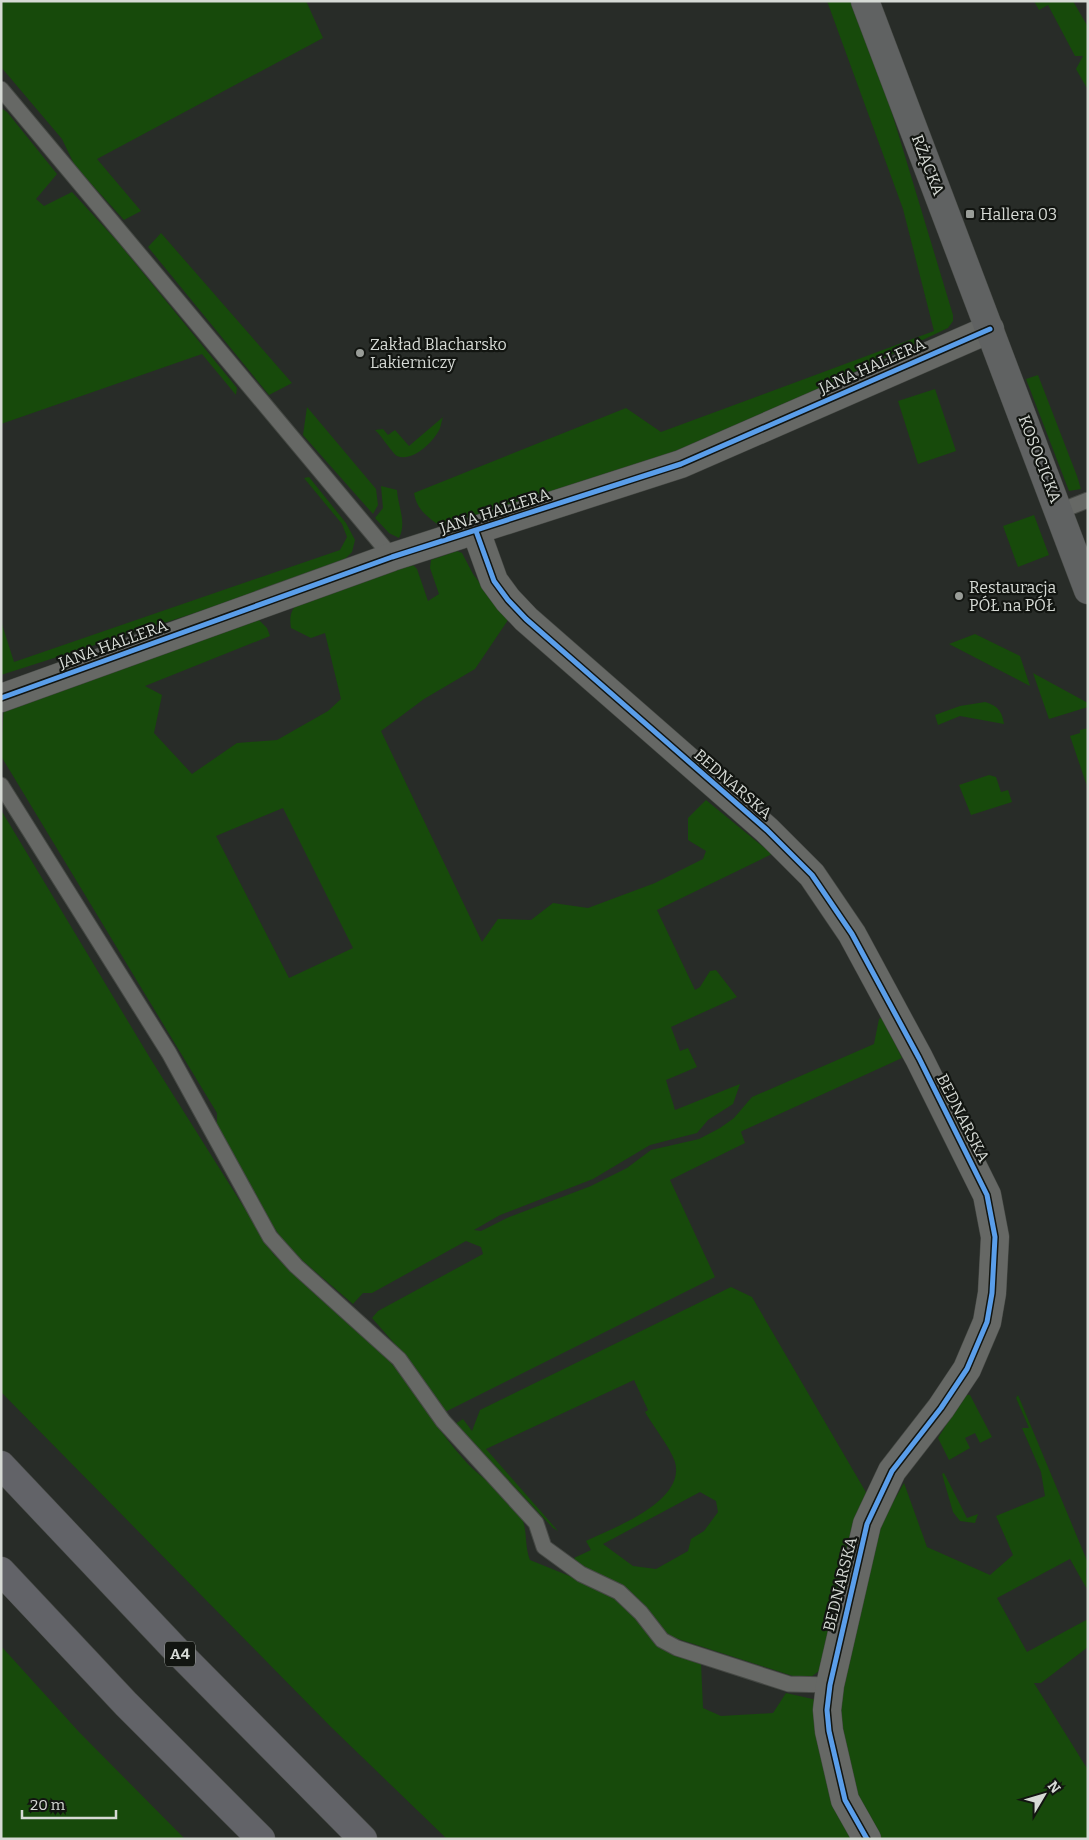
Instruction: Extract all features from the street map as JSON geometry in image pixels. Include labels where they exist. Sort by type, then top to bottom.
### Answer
[{"type":"highway","name":"A4","points":[[1,1465],[175,1649],[363,1839]]},
{"type":"highway","points":[[1,1571],[126,1704],[261,1839]]},
{"type":"street","name":"RŻĄCKA","points":[[864,1],[990,329]]},
{"type":"street","name":"KOSOCICKA","points":[[990,329],[1088,590]]},
{"type":"street","name":"JANA HALLERA","points":[[1,698],[392,557],[681,464],[990,329]]},
{"type":"street","name":"BEDNARSKA","points":[[476,531],[494,581],[508,600],[526,619],[767,830],[812,875],[852,934],[919,1058],[987,1196],[995,1237],[992,1293],[987,1322],[967,1369],[892,1471],[867,1524],[830,1685],[827,1720],[845,1800],[868,1839]]},
{"type":"lane","points":[[1,88],[392,557]]},
{"type":"lane","points":[[1060,512],[1088,500]]},
{"type":"lane","points":[[1,785],[168,1053],[270,1237],[296,1266],[399,1359],[443,1421],[536,1523],[544,1547],[581,1574],[619,1592],[642,1613],[662,1640],[677,1648],[789,1684],[830,1685]]},
{"type":"green space","points":[[1,1],[306,1],[323,38],[97,159],[141,211],[124,220],[75,166],[62,139],[1,67]]},
{"type":"green space","points":[[827,1],[852,1],[882,80],[953,315],[953,321],[948,328],[758,417],[672,453],[443,528],[433,521],[424,514],[418,505],[414,493],[626,408],[661,432],[934,331],[903,209]]},
{"type":"green space","points":[[1034,1],[1073,1],[1088,27],[1088,90],[1076,69],[1083,56],[1075,56],[1048,5],[1039,10]]},
{"type":"green space","points":[[1,108],[7,112],[57,174],[36,199],[44,206],[72,192],[117,241],[237,388],[236,395],[202,354],[1,424]]},
{"type":"green space","points":[[161,233],[292,383],[269,395],[148,247]]},
{"type":"green space","points":[[1038,375],[1081,489],[1069,491],[1026,379]]},
{"type":"green space","points":[[935,389],[956,451],[918,464],[898,401]]},
{"type":"green space","points":[[307,407],[376,489],[378,505],[373,514],[303,435]]},
{"type":"green space","points":[[443,417],[439,430],[431,442],[421,451],[409,456],[395,455],[375,430],[383,429],[388,435],[395,430],[409,446]]},
{"type":"green space","points":[[309,477],[346,523],[355,540],[352,552],[344,560],[223,604],[1,675],[1,621],[14,662],[340,550],[347,537],[342,524],[304,478]]},
{"type":"green space","points":[[381,486],[397,490],[402,520],[399,538],[389,533],[375,518],[383,508]]},
{"type":"green space","points":[[1034,515],[1049,555],[1018,567],[1003,526]]},
{"type":"green space","points":[[457,551],[462,553],[473,574],[508,620],[475,669],[424,699],[381,731],[482,942],[498,919],[531,920],[553,903],[588,908],[655,883],[703,859],[706,851],[688,840],[688,818],[706,800],[772,854],[657,910],[695,990],[700,987],[710,971],[716,970],[737,997],[671,1027],[680,1051],[688,1048],[697,1067],[666,1080],[675,1110],[740,1084],[733,1104],[708,1120],[697,1133],[650,1145],[593,1179],[500,1215],[474,1230],[481,1231],[507,1218],[591,1186],[627,1168],[651,1150],[699,1139],[734,1118],[752,1097],[874,1044],[879,1019],[882,1017],[902,1058],[742,1131],[745,1143],[670,1180],[715,1277],[445,1412],[408,1359],[372,1318],[378,1311],[483,1254],[481,1247],[466,1241],[372,1293],[363,1293],[353,1304],[289,1249],[262,1210],[217,1130],[217,1113],[1,756],[4,704],[258,619],[267,628],[270,636],[145,686],[162,695],[154,733],[192,774],[237,743],[277,740],[328,711],[341,699],[325,633],[311,638],[291,628],[290,620],[295,606],[301,601],[413,565],[417,569],[428,601],[439,594],[430,568],[431,560]],"holes":[[[283,808],[353,948],[289,978],[216,836]]]},
{"type":"green space","points":[[975,634],[1020,656],[1030,686],[949,644]]},
{"type":"green space","points":[[1033,673],[1088,703],[1088,707],[1049,719]]},
{"type":"green space","points":[[985,702],[999,710],[1004,724],[960,716],[938,725],[935,715],[960,706]]},
{"type":"green space","points":[[1088,728],[1088,789],[1070,736]]},
{"type":"green space","points":[[989,775],[996,777],[1001,792],[1008,790],[1012,802],[971,815],[959,785]]},
{"type":"green space","points":[[1,810],[150,1058],[274,1255],[341,1311],[366,1335],[401,1375],[437,1426],[467,1463],[516,1508],[523,1521],[530,1560],[572,1577],[618,1601],[632,1612],[668,1652],[701,1663],[703,1708],[721,1716],[773,1713],[786,1693],[817,1700],[855,1839],[447,1839],[331,1727],[1,1392]]},
{"type":"green space","points":[[731,1287],[752,1297],[867,1494],[823,1668],[811,1677],[802,1679],[672,1637],[579,1566],[574,1558],[591,1550],[586,1541],[645,1512],[670,1489],[675,1476],[673,1456],[645,1412],[648,1410],[634,1380],[486,1449],[558,1531],[553,1528],[455,1424],[463,1419],[472,1431],[480,1410]],"holes":[[[700,1492],[716,1501],[718,1512],[704,1531],[691,1539],[688,1551],[656,1569],[633,1566],[603,1544]]]},
{"type":"green space","points":[[965,1395],[970,1395],[992,1437],[980,1443],[975,1433],[965,1438],[970,1448],[949,1460],[938,1438]]},
{"type":"green space","points":[[1018,1395],[1088,1563],[1086,1571],[1088,1591],[1070,1559],[997,1598],[1027,1652],[1088,1619],[1088,1647],[1041,1683],[1034,1683],[1088,1770],[1088,1839],[879,1839],[854,1792],[840,1737],[841,1686],[871,1541],[904,1483],[927,1547],[990,1575],[1013,1555],[996,1516],[1045,1496],[1041,1472],[1022,1428],[1029,1428],[1016,1398]]},
{"type":"green space","points":[[944,1473],[967,1518],[978,1514],[975,1523],[960,1521],[953,1512],[942,1474]]},
{"type":"green space","points":[[1,1646],[79,1732],[185,1839],[1,1839]]},
{"type":"cycle path","points":[[1,698],[392,557],[681,464],[990,329]]},
{"type":"cycle path","points":[[476,531],[494,581],[508,600],[526,619],[767,830],[812,875],[852,934],[919,1058],[987,1195],[995,1237],[992,1293],[987,1322],[967,1369],[941,1408],[892,1471],[867,1524],[830,1685],[827,1710],[829,1731],[845,1800],[867,1839]]},
{"type":"place","name":"Hallera 03","points":[[970,214]]},
{"type":"place","name":"Zakład Blacharsko Lakierniczy","points":[[360,353]]},
{"type":"place","name":"Restauracja PÓŁ na PÓŁ","points":[[959,596]]}]
